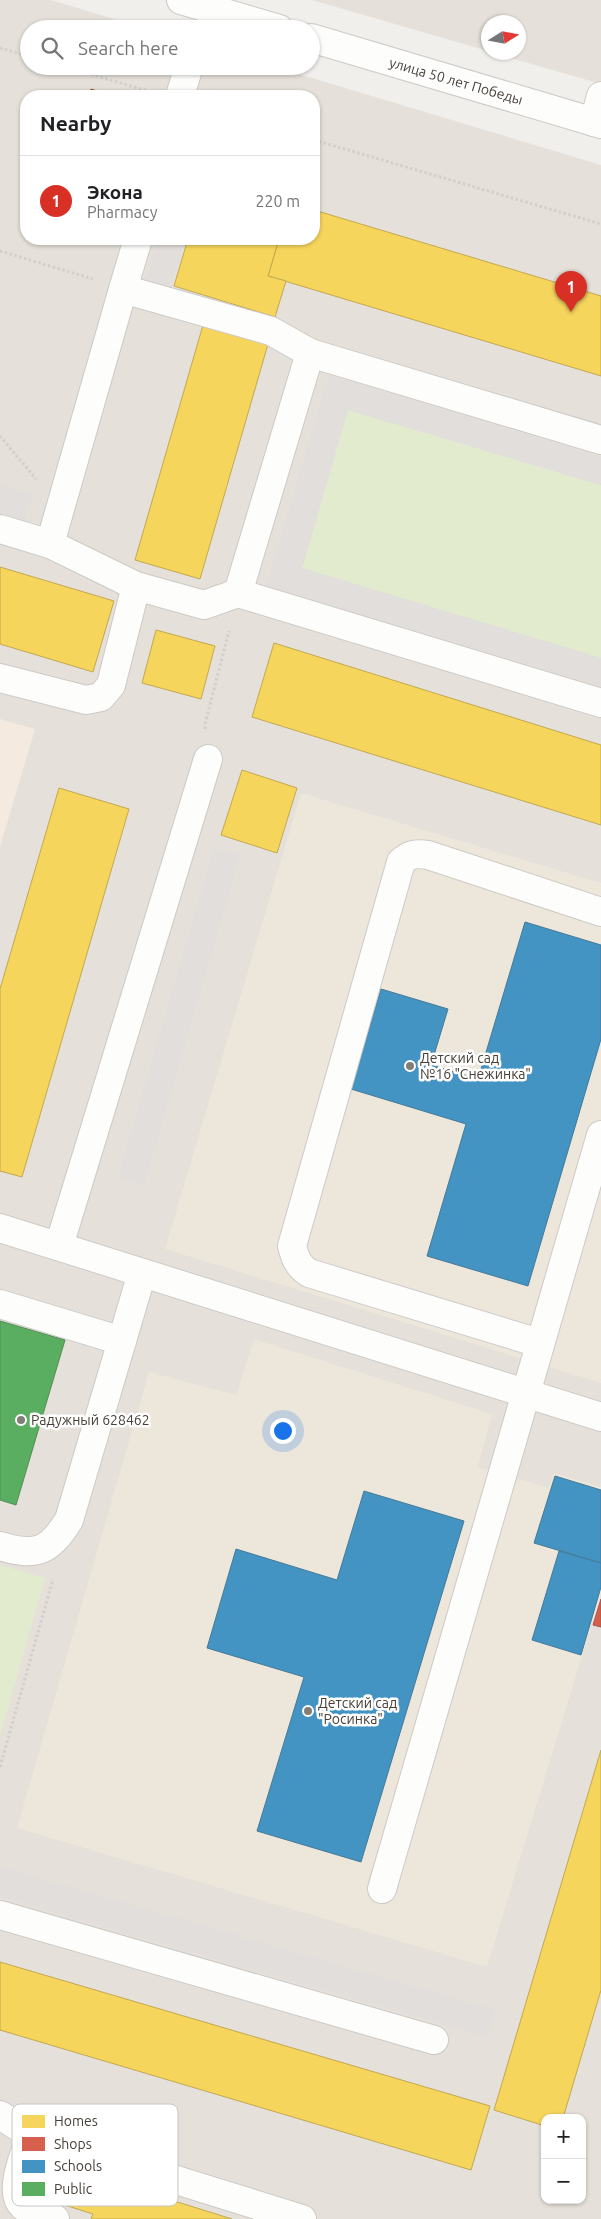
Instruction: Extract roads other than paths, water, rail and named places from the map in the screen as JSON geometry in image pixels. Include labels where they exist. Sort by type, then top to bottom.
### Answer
[{"type":"street","points":[[196,12],[235,20]]},
{"type":"street","name":"улица 50 лет Победы","points":[[320,40],[599,114]]},
{"type":"street","points":[[172,90],[182,75]]},
{"type":"street","points":[[50,544],[136,245]]},
{"type":"street","points":[[123,289],[271,331],[310,353],[601,440]]},
{"type":"street","points":[[238,593],[310,353]]},
{"type":"street","points":[[0,529],[50,544],[136,586],[204,605],[238,593],[601,703]]},
{"type":"street","points":[[0,678],[86,700],[101,697],[111,685],[136,586]]},
{"type":"street","points":[[59,1246],[208,759]]},
{"type":"street","points":[[539,1343],[309,1273],[301,1268],[295,1258],[292,1246],[401,862],[408,856],[428,855],[601,912]]},
{"type":"street","points":[[382,1889],[539,1343],[601,1135]]},
{"type":"street","points":[[0,1228],[601,1418]]},
{"type":"street","points":[[0,1546],[18,1552],[41,1550],[58,1538],[69,1520],[142,1273]]},
{"type":"street","points":[[0,1304],[122,1341]]},
{"type":"street","points":[[0,1915],[434,2040]]},
{"type":"street","points":[[0,2115],[12,2122]]},
{"type":"street","points":[[178,2180],[302,2219]]},
{"type":"street","points":[[23,2206],[55,2219]]},
{"type":"place","name":"Экона","points":[[571,312]]},
{"type":"place","name":"Детский сад №16 \"Снежинка\"","points":[[410,1066]]},
{"type":"place","name":"Радужный 628462","points":[[21,1420]]},
{"type":"place","name":"Детский сад \"Росинка\"","points":[[308,1711]]}]
